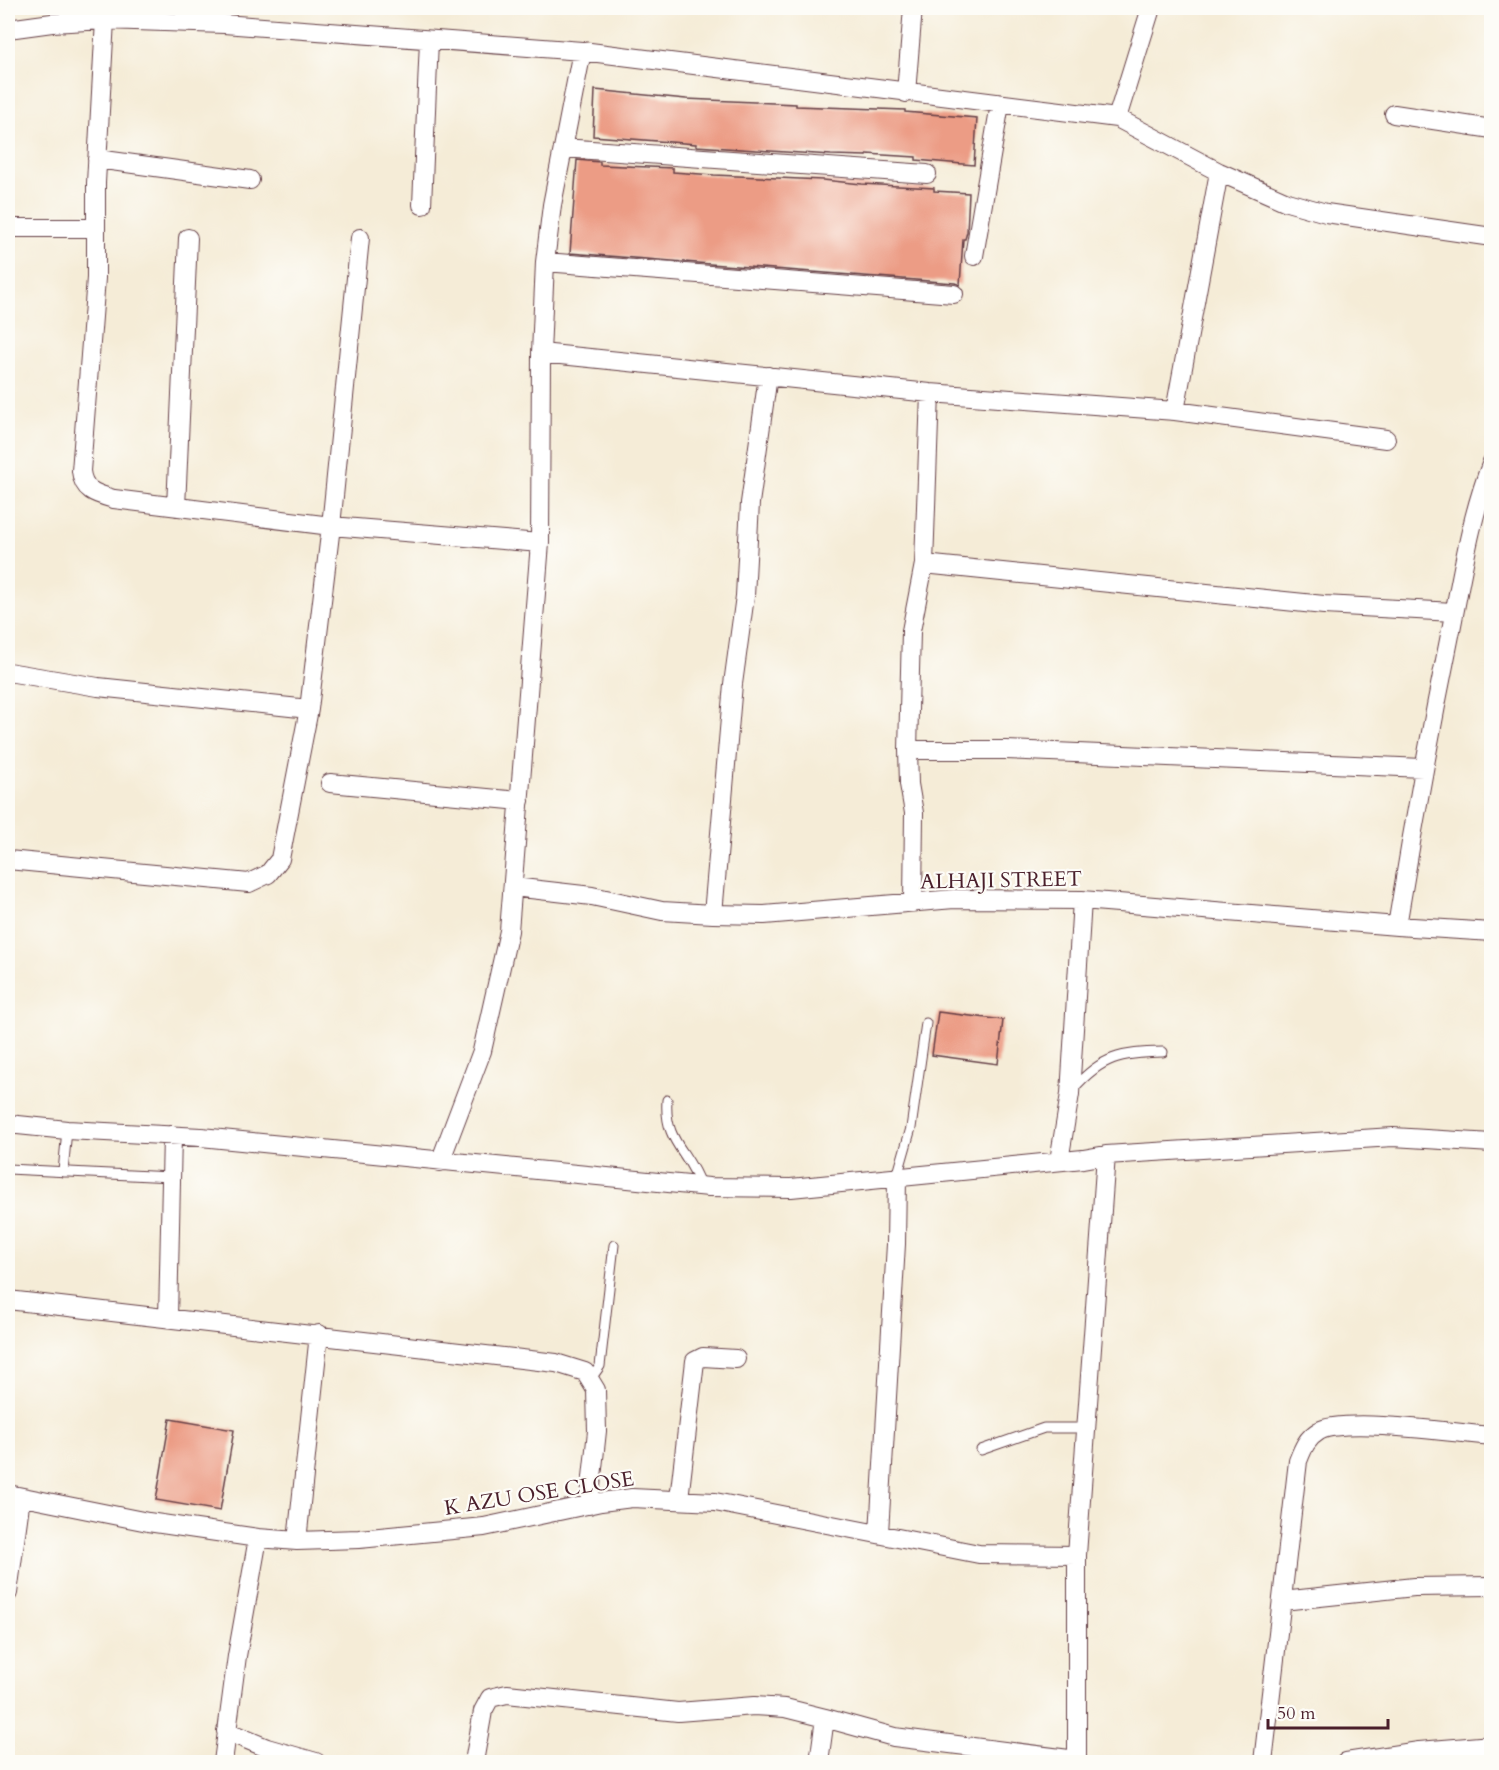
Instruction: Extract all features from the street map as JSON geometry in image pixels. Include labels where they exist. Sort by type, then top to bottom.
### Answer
[{"type":"street","points":[[906,93],[913,8]]},
{"type":"street","points":[[1117,118],[1152,8]]},
{"type":"street","points":[[8,29],[53,15],[105,20],[226,16],[429,40],[582,51],[1117,118],[1219,172],[1287,202],[1326,213],[1491,237]]},
{"type":"street","points":[[105,20],[97,159],[96,278],[81,471],[82,480],[87,489],[114,499],[331,526],[540,543]]},
{"type":"street","points":[[422,205],[429,40]]},
{"type":"street","points":[[440,1162],[482,1051],[509,931],[540,543],[541,353],[545,262],[552,206],[582,51]]},
{"type":"street","points":[[974,256],[1000,105]]},
{"type":"street","points":[[1394,114],[1491,129]]},
{"type":"street","points":[[563,148],[927,174]]},
{"type":"street","points":[[97,159],[250,180]]},
{"type":"street","points":[[1174,411],[1219,172]]},
{"type":"street","points":[[8,228],[96,228]]},
{"type":"street","points":[[176,507],[188,238]]},
{"type":"street","points":[[8,861],[249,883],[268,874],[280,859],[309,709],[331,526],[360,238]]},
{"type":"street","points":[[545,262],[954,294]]},
{"type":"street","points":[[541,353],[930,393],[1174,411],[1386,439]]},
{"type":"street","points":[[712,914],[734,684],[745,596],[750,503],[768,376]]},
{"type":"street","points":[[913,903],[914,813],[909,784],[908,750],[911,631],[924,564],[930,393]]},
{"type":"street","points":[[1397,926],[1423,768],[1454,612],[1480,490],[1491,462]]},
{"type":"street","points":[[924,564],[1324,605],[1454,612]]},
{"type":"street","points":[[8,672],[98,687],[309,709]]},
{"type":"street","points":[[908,750],[1006,750],[1423,768]]},
{"type":"street","points":[[330,783],[520,801]]},
{"type":"street","name":"ALHAJI STREET","points":[[513,887],[592,896],[662,911],[712,914],[764,915],[954,899],[1082,900],[1491,932]]},
{"type":"street","points":[[1059,1161],[1070,1094],[1082,900]]},
{"type":"street","points":[[8,1124],[67,1130],[172,1135],[701,1187],[791,1188],[1106,1155],[1393,1137],[1491,1143]]},
{"type":"street","points":[[168,1318],[172,1135]]},
{"type":"street","points":[[474,1762],[483,1711],[490,1698],[507,1694],[678,1712],[785,1708],[894,1737],[1077,1761],[1077,1556],[1106,1155]]},
{"type":"street","points":[[879,1533],[896,1244],[897,1177]]},
{"type":"street","points":[[8,1300],[556,1363],[585,1372],[596,1390],[597,1431],[589,1505]]},
{"type":"street","points":[[297,1541],[319,1334]]},
{"type":"street","points":[[680,1499],[693,1366],[695,1361],[703,1357],[736,1359]]},
{"type":"street","points":[[1263,1762],[1298,1461],[1307,1441],[1321,1430],[1341,1425],[1491,1436]]},
{"type":"street","points":[[8,1593],[14,1495]]},
{"type":"street","name":"K AZU OSE CLOSE","points":[[14,1495],[148,1522],[258,1538],[297,1541],[359,1539],[484,1527],[632,1498],[680,1499],[715,1502],[979,1554],[1077,1556]]},
{"type":"street","points":[[223,1762],[226,1731],[258,1538]]},
{"type":"street","points":[[1282,1601],[1414,1587],[1491,1586]]},
{"type":"street","points":[[819,1762],[825,1718]]},
{"type":"street","points":[[226,1731],[267,1748],[316,1762]]},
{"type":"street","points":[[1346,1762],[1419,1751],[1491,1745]]},
{"type":"lane","points":[[897,1177],[911,1128],[927,1023]]},
{"type":"lane","points":[[1070,1094],[1085,1076],[1107,1059],[1133,1053],[1163,1052]]},
{"type":"lane","points":[[668,1100],[666,1114],[673,1138],[696,1172],[701,1187]]},
{"type":"lane","points":[[63,1172],[67,1130]]},
{"type":"lane","points":[[8,1169],[171,1177]]},
{"type":"lane","points":[[590,1380],[600,1366],[614,1245]]},
{"type":"lane","points":[[981,1450],[1044,1428],[1086,1428]]},
{"type":"building","points":[[595,90],[686,99],[905,110],[905,112],[977,118],[974,165],[916,160],[916,157],[867,154],[867,156],[831,155],[593,136]]},
{"type":"building","points":[[577,160],[600,162],[600,165],[673,168],[673,172],[823,180],[934,188],[934,191],[969,193],[967,232],[963,239],[960,285],[570,253]]},
{"type":"building","points":[[938,1012],[1003,1020],[998,1064],[932,1055]]},
{"type":"building","points":[[170,1419],[234,1430],[220,1511],[156,1500]]}]
